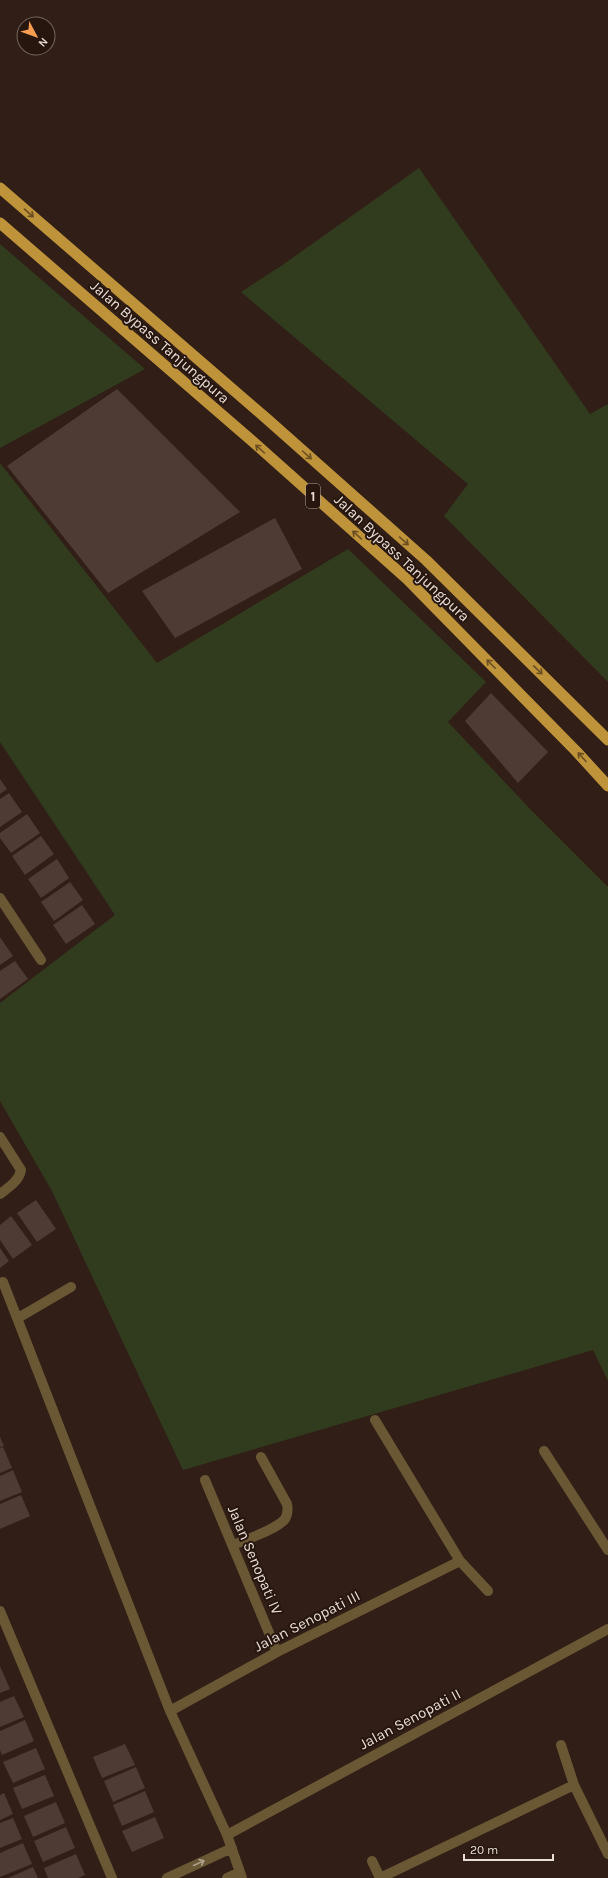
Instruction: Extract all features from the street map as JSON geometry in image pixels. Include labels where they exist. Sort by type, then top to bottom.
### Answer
[{"type":"highway","name":"Jalan Bypass Tanjungpura","points":[[0,188],[267,419],[426,560],[608,740]]},
{"type":"highway","name":"Jalan Bypass Tanjungpura","points":[[0,223],[251,440],[407,579],[576,751],[608,786]]},
{"type":"street","points":[[0,898],[41,960]]},
{"type":"street","points":[[0,1137],[21,1170],[19,1177],[13,1184],[0,1194]]},
{"type":"street","points":[[3,1282],[170,1711],[232,1848],[241,1875],[227,1878]]},
{"type":"street","points":[[18,1318],[71,1287]]},
{"type":"street","points":[[375,1420],[460,1561],[488,1591]]},
{"type":"street","points":[[544,1451],[608,1550]]},
{"type":"street","points":[[233,1546],[279,1524],[286,1518],[287,1504],[260,1457]]},
{"type":"street","name":"Jalan Senopati IV","points":[[205,1480],[277,1652]]},
{"type":"street","name":"Jalan Senopati III","points":[[170,1711],[277,1652],[460,1561]]},
{"type":"street","points":[[0,1611],[112,1878]]},
{"type":"street","name":"Jalan Senopati II","points":[[227,1835],[608,1629]]},
{"type":"street","points":[[561,1745],[574,1785],[608,1854]]},
{"type":"street","points":[[372,1861],[380,1878],[574,1785]]},
{"type":"street","points":[[167,1878],[232,1848]]},
{"type":"green space","points":[[419,168],[590,414],[608,404],[608,682],[444,516],[468,484],[241,292],[284,264]]},
{"type":"green space","points":[[0,244],[145,369],[0,448]]},
{"type":"green space","points":[[0,463],[157,663],[348,549],[486,682],[448,722],[532,811],[608,887],[608,1381],[593,1350],[183,1470],[52,1191],[0,1101],[0,1003],[115,915],[0,742]]},
{"type":"building","points":[[117,389],[240,512],[108,593],[7,466]]},
{"type":"building","points":[[275,518],[302,569],[175,638],[142,591]]},
{"type":"building","points":[[491,693],[548,752],[518,783],[465,721]]},
{"type":"building","points":[[0,779],[7,789],[0,794]]},
{"type":"building","points":[[9,793],[22,812],[0,827],[0,799]]},
{"type":"building","points":[[27,814],[40,833],[11,853],[0,838],[0,833]]},
{"type":"building","points":[[41,836],[54,854],[25,875],[12,856]]},
{"type":"building","points":[[57,859],[69,878],[41,898],[28,879]]},
{"type":"building","points":[[70,882],[83,900],[54,921],[41,902]]},
{"type":"building","points":[[82,905],[95,924],[66,944],[53,925]]},
{"type":"building","points":[[0,937],[13,956],[0,965]]},
{"type":"building","points":[[15,961],[28,979],[0,999],[0,971]]},
{"type":"building","points":[[36,1200],[56,1229],[37,1242],[17,1213]]},
{"type":"building","points":[[11,1216],[32,1245],[13,1259],[0,1240],[0,1225]]},
{"type":"building","points":[[0,1248],[9,1261],[0,1268]]},
{"type":"building","points":[[0,1437],[4,1446],[0,1447]]},
{"type":"building","points":[[3,1447],[12,1468],[0,1473],[0,1448]]},
{"type":"building","points":[[13,1470],[22,1492],[0,1501],[0,1476]]},
{"type":"building","points":[[21,1495],[30,1516],[0,1529],[0,1504]]},
{"type":"building","points":[[0,1666],[10,1689],[0,1693]]},
{"type":"building","points":[[14,1696],[24,1717],[0,1727],[0,1702]]},
{"type":"building","points":[[25,1720],[34,1741],[2,1755],[0,1750],[0,1731]]},
{"type":"building","points":[[125,1744],[135,1765],[102,1778],[93,1757]]},
{"type":"building","points":[[36,1748],[45,1769],[13,1783],[3,1762]]},
{"type":"building","points":[[136,1767],[145,1788],[113,1802],[104,1781]]},
{"type":"building","points":[[45,1775],[54,1796],[22,1809],[13,1788]]},
{"type":"building","points":[[145,1791],[154,1812],[122,1826],[113,1805]]},
{"type":"building","points":[[4,1793],[13,1814],[0,1820],[0,1795]]},
{"type":"building","points":[[56,1802],[65,1823],[33,1837],[24,1816]]},
{"type":"building","points":[[155,1817],[164,1838],[132,1852],[122,1831]]},
{"type":"building","points":[[13,1818],[22,1839],[0,1848],[0,1823]]},
{"type":"building","points":[[66,1827],[75,1848],[43,1862],[34,1841]]},
{"type":"building","points":[[23,1843],[32,1864],[0,1877],[0,1853]]},
{"type":"building","points":[[76,1854],[85,1875],[78,1878],[48,1878],[44,1868]]},
{"type":"building","points":[[33,1867],[38,1878],[8,1878]]}]
